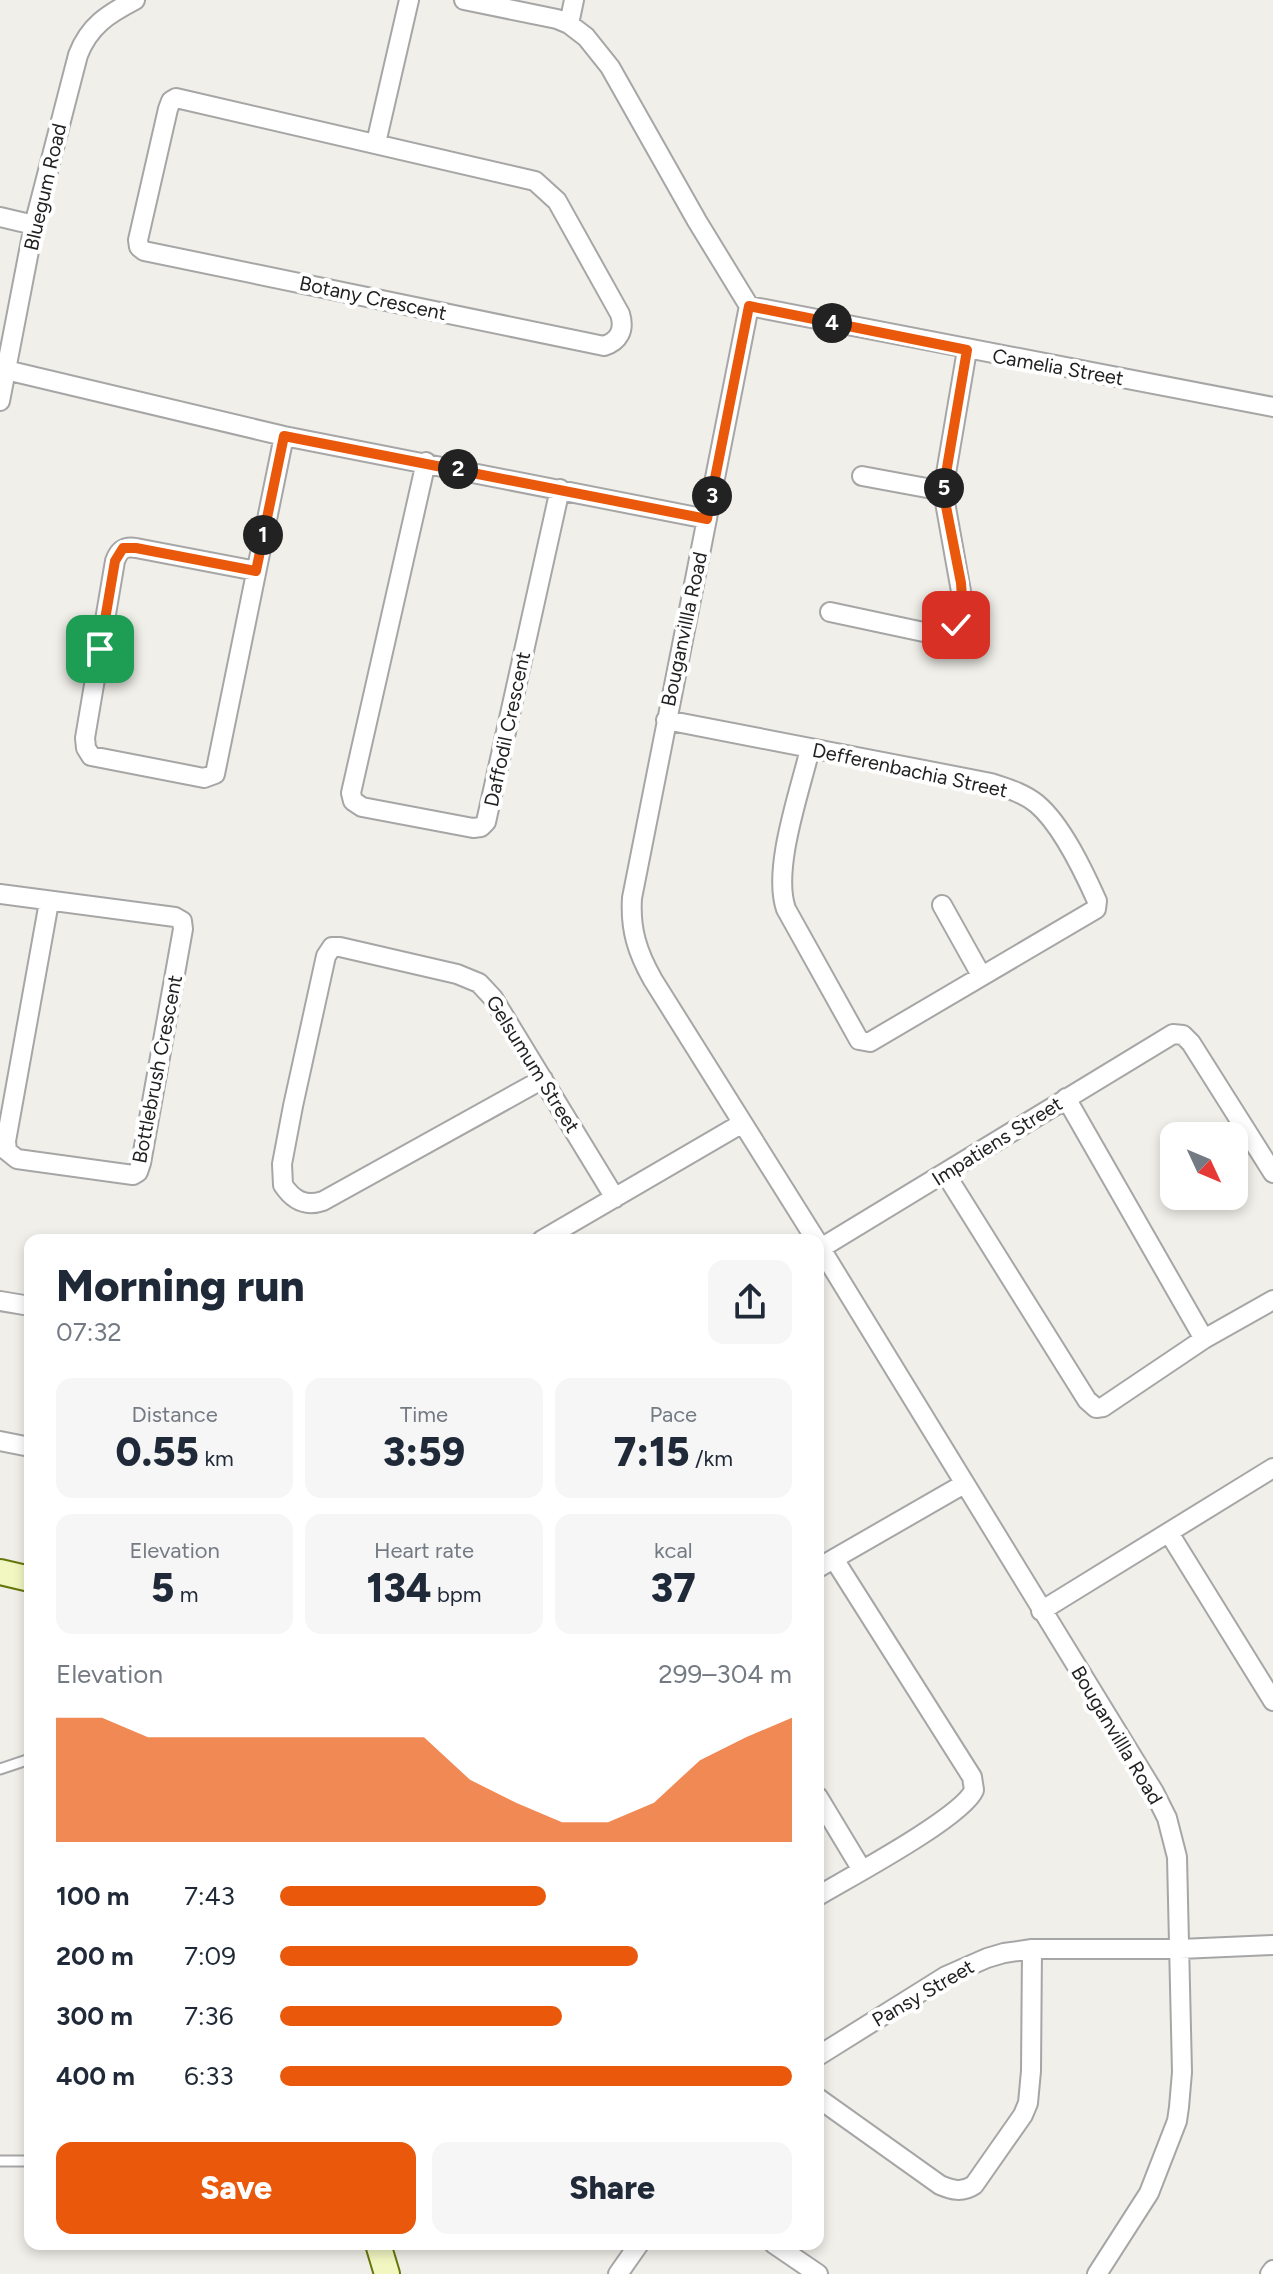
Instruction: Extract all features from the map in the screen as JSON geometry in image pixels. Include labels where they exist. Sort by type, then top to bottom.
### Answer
[{"type":"street","name":"Bluegum Road","points":[[0,401],[34,225],[74,68],[83,42],[102,19],[135,0]]},
{"type":"street","points":[[376,143],[409,0]]},
{"type":"street","points":[[464,0],[569,24],[586,37],[610,67],[749,306]]},
{"type":"street","points":[[569,24],[574,0]]},
{"type":"street","name":"Botany Crescent","points":[[174,99],[376,143],[525,177],[543,186],[557,201],[620,314],[623,325],[618,337],[604,346],[148,252],[138,245],[168,109],[174,99]]},
{"type":"street","points":[[0,217],[34,225]]},
{"type":"street","name":"Camelia Street","points":[[749,306],[1273,407]]},
{"type":"street","name":"Bouganvillla Road","points":[[749,306],[632,898],[634,938],[653,980],[812,1234]]},
{"type":"street","points":[[830,612],[933,634],[949,631],[956,625],[961,605],[961,583],[943,491],[967,350]]},
{"type":"street","points":[[6,370],[284,436],[707,519]]},
{"type":"street","points":[[256,571],[123,548],[115,561],[86,748],[98,759],[204,778],[212,776],[217,769],[284,436]]},
{"type":"street","name":"Daffodil Crescent","points":[[426,462],[351,793],[353,801],[362,807],[473,828],[481,827],[486,822],[560,489]]},
{"type":"street","points":[[862,476],[943,491]]},
{"type":"street","name":"Defferenbachia Street","points":[[666,720],[991,783],[1036,802],[1076,858],[1097,903],[1094,911],[981,975]]},
{"type":"street","points":[[810,749],[786,852],[782,894],[792,921],[854,1035],[862,1042],[870,1042],[981,975],[942,905]]},
{"type":"street","points":[[0,894],[49,902]]},
{"type":"street","name":"Bottlebrush Crescent","points":[[49,902],[175,917],[182,921],[141,1163],[136,1174],[17,1159],[7,1151],[6,1141],[49,902]]},
{"type":"street","name":"Gelsumum Street","points":[[543,1079],[323,1201],[307,1204],[299,1201],[283,1185],[282,1164],[322,971],[330,948],[340,947],[457,974],[479,983],[493,998],[543,1079],[615,1198]]},
{"type":"street","name":"Impatiens Street","points":[[824,1241],[945,1173],[1173,1034],[1183,1035],[1191,1043],[1273,1173]]},
{"type":"street","points":[[1066,1098],[1204,1339]]},
{"type":"street","points":[[552,1234],[741,1124]]},
{"type":"street","points":[[945,1173],[1087,1400],[1096,1408],[1103,1407],[1204,1339],[1273,1300]]},
{"type":"street","name":"Bouganvillla Road","points":[[824,1254],[1167,1818],[1177,1857],[1182,2072],[1177,2121],[1149,2193],[1097,2274]]},
{"type":"street","points":[[0,1301],[24,1305]]},
{"type":"street","points":[[0,1441],[24,1446]]},
{"type":"street","points":[[1041,1611],[1273,1468]]},
{"type":"street","points":[[824,1892],[913,1839],[970,1798],[974,1790],[972,1777],[826,1563],[964,1484]]},
{"type":"street","points":[[1169,1533],[1273,1701]]},
{"type":"street","points":[[0,1572],[24,1578]]},
{"type":"street","points":[[824,1807],[862,1870]]},
{"type":"street","name":"Pansy Street","points":[[824,2052],[967,1966],[1004,1953],[1032,1949],[1180,1949],[1273,1945]]},
{"type":"street","points":[[824,2102],[940,2185],[956,2191],[974,2185],[1023,2115],[1028,2103],[1032,1949]]},
{"type":"street","points":[[380,2250],[387,2274]]},
{"type":"street","points":[[618,2274],[635,2250]]},
{"type":"street","points":[[783,2250],[818,2274]]},
{"type":"lane","points":[[0,1769],[24,1761]]},
{"type":"lane","points":[[0,2161],[24,2161]]},
{"type":"route","points":[[100,649],[115,561],[123,548],[256,571],[284,436],[707,519],[749,306],[967,350],[943,491],[961,583],[962,597],[956,625]]}]
